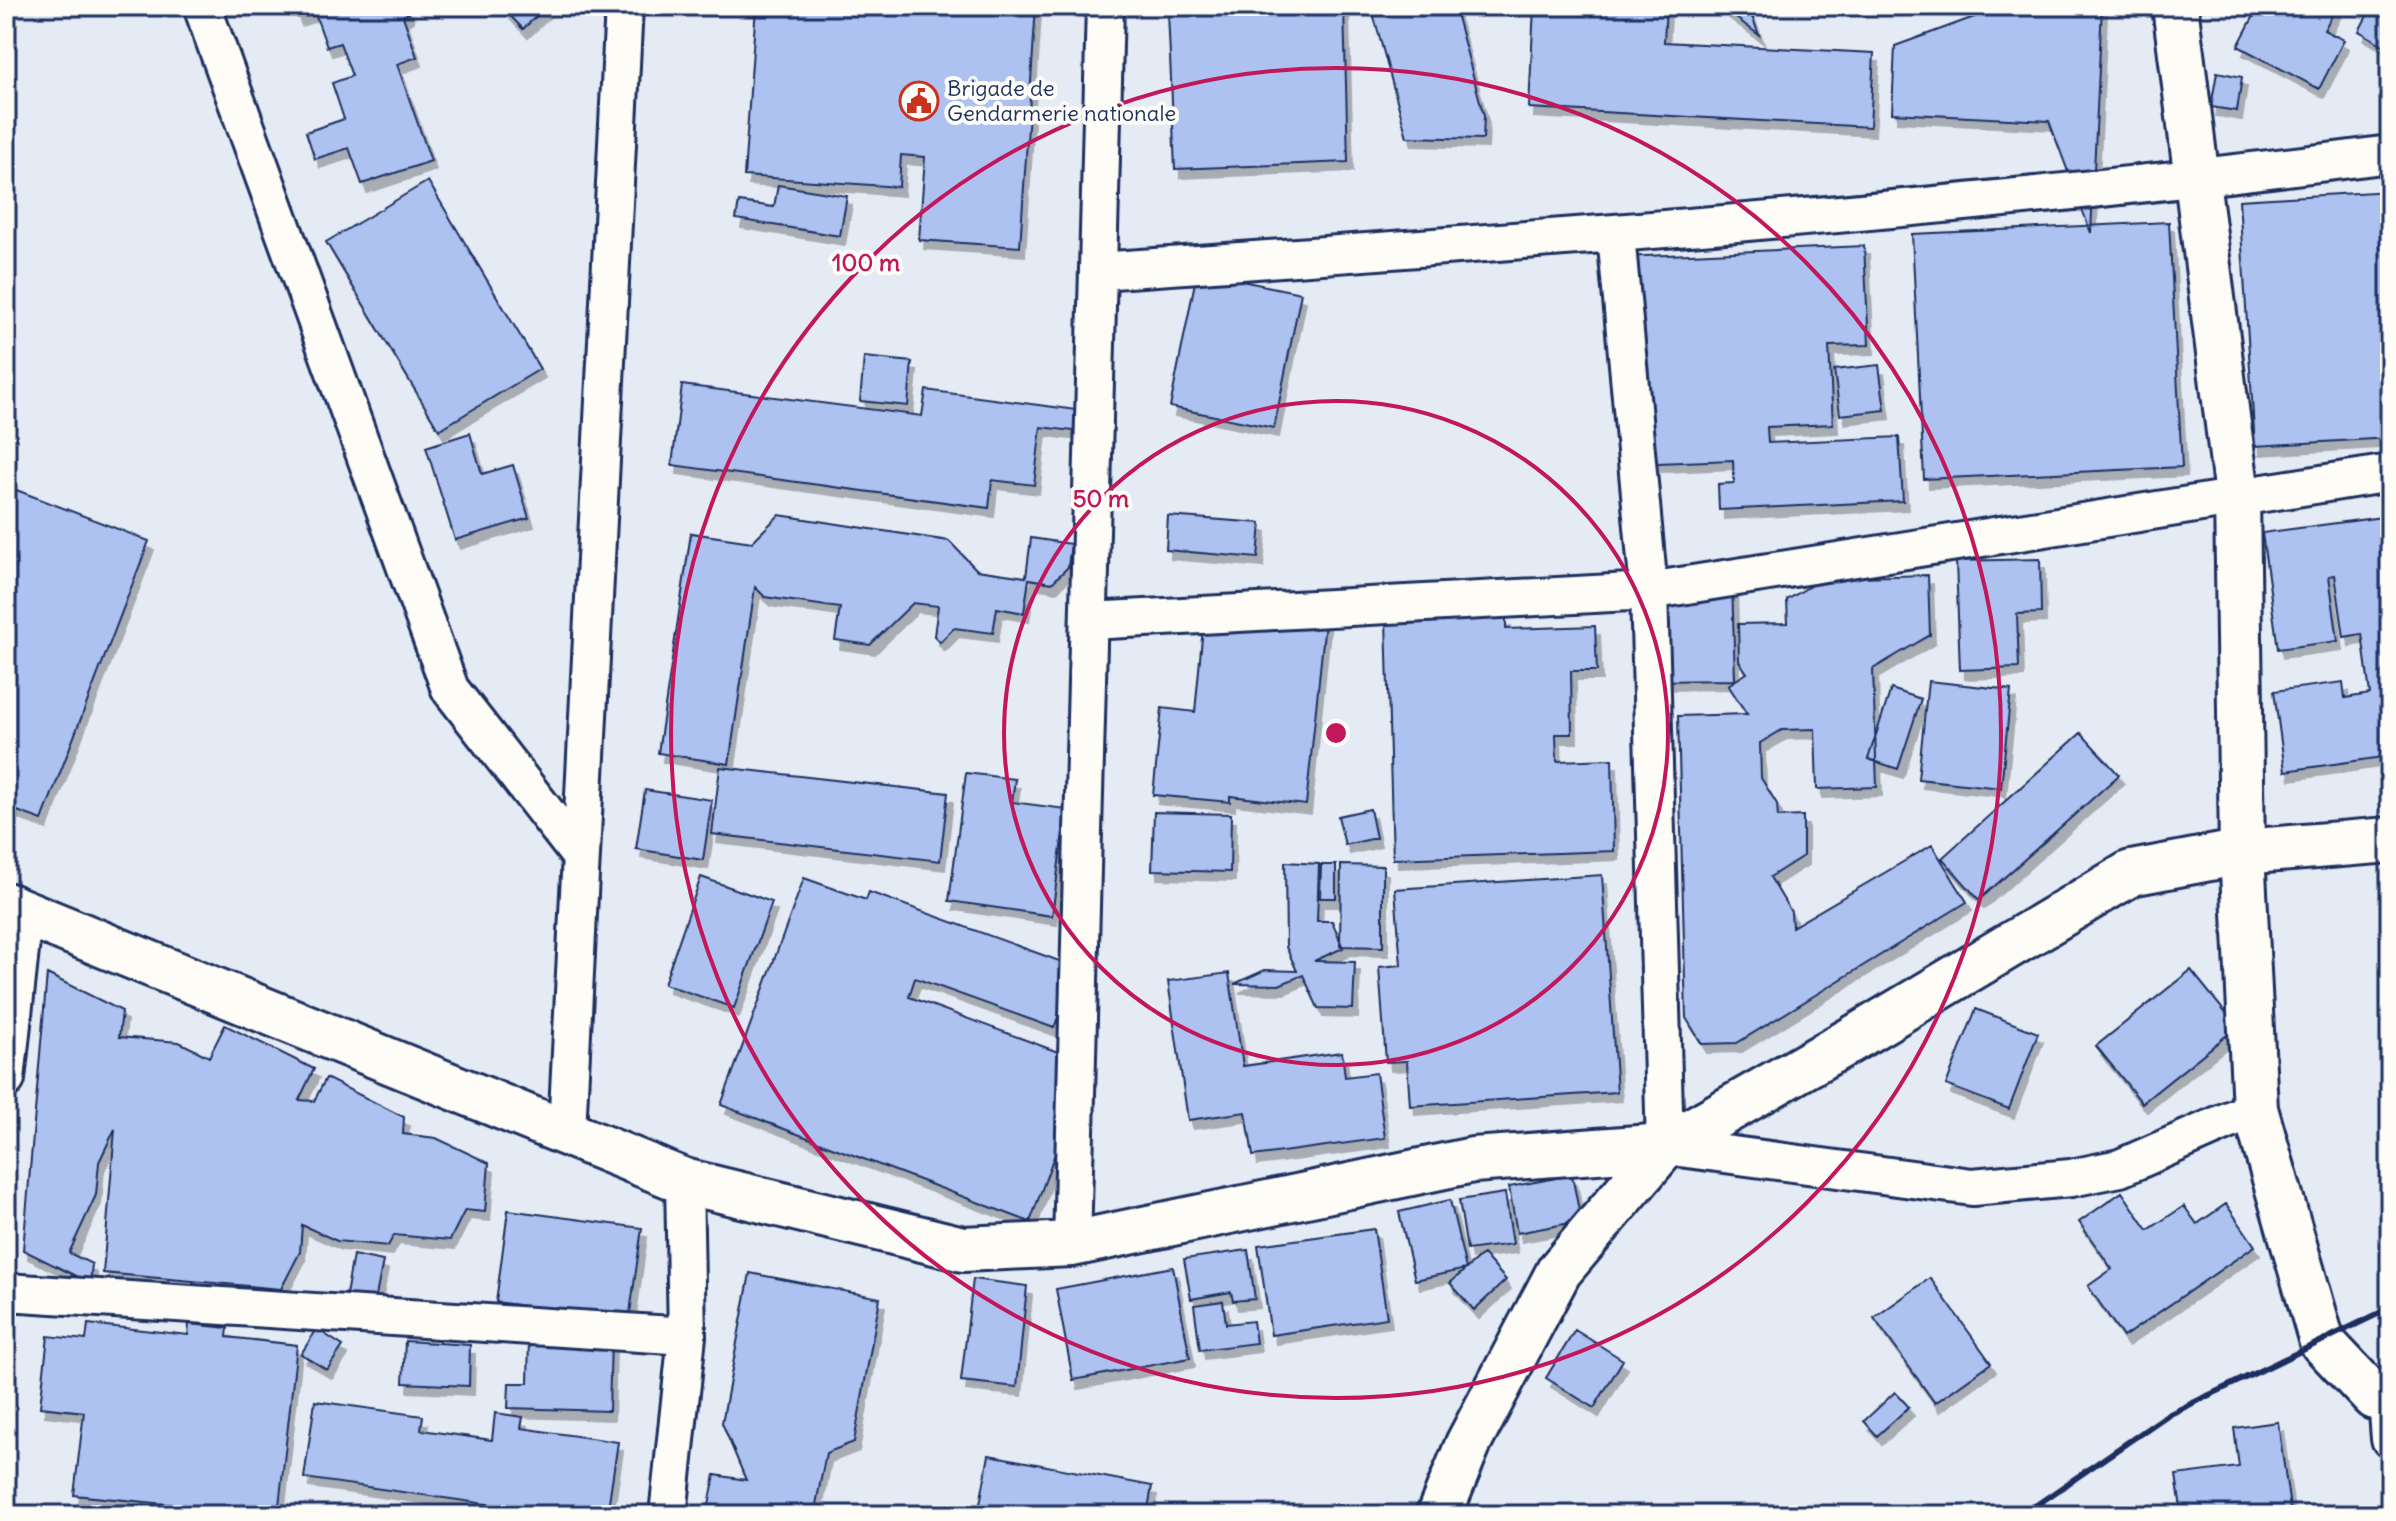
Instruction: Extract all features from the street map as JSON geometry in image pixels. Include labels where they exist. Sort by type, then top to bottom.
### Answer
[{"type":"main road","points":[[2175,6],[2194,179],[2237,495],[2242,852],[2255,1109],[2322,1342],[2389,1412]]},
{"type":"main road","points":[[1439,1515],[1468,1444],[1559,1271],[1665,1146],[1851,1040],[2131,873],[2242,852],[2390,840]]},
{"type":"main road","points":[[15,909],[684,1181],[963,1249],[1072,1244],[1473,1160],[1665,1146]]},
{"type":"street","points":[[202,6],[450,689],[579,855]]},
{"type":"street","points":[[567,1131],[624,6]]},
{"type":"street","points":[[1072,1244],[1105,6]]},
{"type":"street","points":[[1098,271],[1616,235],[2194,179],[2390,154]]},
{"type":"street","points":[[1616,235],[1649,591],[1665,1146],[1972,1187],[2071,1178],[2120,1168],[2255,1109]]},
{"type":"street","points":[[1089,621],[1649,591],[2390,473]]},
{"type":"street","points":[[6,1079],[15,909]]},
{"type":"street","points":[[668,1515],[687,1336],[684,1181]]},
{"type":"street","points":[[6,1292],[687,1336]]},
{"type":"building","points":[[293,6],[407,6],[409,13],[403,16],[417,57],[397,64],[431,161],[362,184],[349,148],[315,159],[306,132],[344,119],[332,83],[352,76],[340,43],[327,47],[314,11],[297,17]]},
{"type":"building","points":[[501,6],[547,6],[523,29]]},
{"type":"building","points":[[756,6],[1036,6],[1020,247],[919,240],[925,157],[901,155],[899,187],[744,176]]},
{"type":"building","points":[[1344,6],[1348,162],[1175,169],[1168,12]]},
{"type":"building","points":[[1371,6],[1454,6],[1484,116],[1483,139],[1407,137]]},
{"type":"building","points":[[1534,6],[1666,6],[1664,42],[1874,53],[1870,127],[1529,108]]},
{"type":"building","points":[[1720,6],[1748,6],[1759,35]]},
{"type":"building","points":[[1939,6],[2102,6],[2091,233],[2049,121],[1892,113],[1895,46],[1996,9]]},
{"type":"building","points":[[2259,6],[2337,6],[2324,30],[2344,40],[2319,89],[2238,46]]},
{"type":"building","points":[[2372,6],[2390,6],[2390,49],[2359,31]]},
{"type":"building","points":[[2217,72],[2242,77],[2237,111],[2211,107]]},
{"type":"building","points":[[428,181],[540,369],[439,430],[326,242]]},
{"type":"building","points":[[778,185],[847,196],[840,236],[736,219],[739,202],[774,207]]},
{"type":"building","points":[[2390,191],[2390,438],[2255,446],[2239,200]]},
{"type":"building","points":[[2169,222],[2182,467],[1924,479],[1912,234]]},
{"type":"building","points":[[1864,246],[1869,345],[1829,346],[1833,424],[1767,427],[1768,443],[1899,437],[1903,501],[1719,510],[1718,484],[1734,483],[1733,460],[1633,464],[1623,257]]},
{"type":"building","points":[[1197,272],[1301,293],[1274,428],[1170,407]]},
{"type":"building","points":[[864,357],[912,362],[908,406],[860,401]]},
{"type":"building","points":[[1879,365],[1885,410],[1840,415],[1834,370]]},
{"type":"building","points":[[682,385],[922,416],[926,390],[1084,411],[1081,432],[1041,427],[1034,485],[992,480],[989,508],[672,465]]},
{"type":"building","points":[[470,433],[482,474],[513,465],[529,518],[455,540],[426,447]]},
{"type":"building","points":[[6,486],[149,541],[42,820],[6,807]]},
{"type":"building","points":[[779,515],[949,541],[977,570],[1026,577],[1031,538],[1071,544],[1068,567],[1052,583],[1029,579],[1024,613],[997,608],[993,633],[954,628],[940,642],[934,636],[938,606],[913,603],[870,645],[835,640],[840,608],[765,597],[755,587],[729,764],[658,753],[691,533],[752,542]]},
{"type":"building","points":[[1168,516],[1261,523],[1258,558],[1166,550]]},
{"type":"building","points":[[2390,516],[2390,690],[2385,691],[2390,709],[2390,756],[2285,771],[2274,691],[2343,682],[2345,698],[2370,694],[2362,634],[2344,637],[2335,575],[2329,576],[2338,641],[2278,649],[2262,533]]},
{"type":"building","points":[[2040,559],[2041,613],[2017,614],[2019,668],[1960,670],[1956,561]]},
{"type":"building","points":[[1928,575],[1930,635],[1873,669],[1877,787],[1817,789],[1815,729],[1782,730],[1760,743],[1761,778],[1777,804],[1778,817],[1803,816],[1803,856],[1770,877],[1791,912],[1792,927],[1932,845],[1967,902],[1737,1043],[1702,1044],[1686,1018],[1678,716],[1747,714],[1728,685],[1747,673],[1739,661],[1738,624],[1788,623],[1787,600],[1823,578]]},
{"type":"building","points":[[1732,582],[1735,680],[1653,681],[1651,584]]},
{"type":"building","points":[[1327,603],[1306,805],[1230,796],[1230,802],[1153,795],[1162,708],[1195,712],[1205,606]]},
{"type":"building","points":[[1506,617],[1506,629],[1595,626],[1597,671],[1571,671],[1572,734],[1556,734],[1557,761],[1612,759],[1614,851],[1393,859],[1386,620]]},
{"type":"building","points":[[1928,681],[2011,690],[2001,788],[1918,779]]},
{"type":"building","points":[[1891,689],[1921,699],[1898,769],[1868,759]]},
{"type":"building","points":[[2081,733],[2119,775],[1979,900],[1942,858]]},
{"type":"building","points":[[720,767],[948,793],[940,861],[712,834]]},
{"type":"building","points":[[966,773],[1015,779],[1012,802],[1066,809],[1052,916],[949,901]]},
{"type":"building","points":[[645,790],[712,800],[703,860],[636,849]]},
{"type":"building","points":[[1370,809],[1376,838],[1345,845],[1338,816]]},
{"type":"building","points":[[1154,812],[1231,814],[1230,872],[1152,870]]},
{"type":"building","points":[[1285,862],[1319,864],[1317,921],[1332,921],[1343,948],[1314,961],[1355,962],[1353,1009],[1318,1008],[1303,975],[1279,985],[1234,984],[1265,970],[1297,971],[1286,947]]},
{"type":"building","points":[[1321,865],[1336,865],[1336,898],[1320,898]]},
{"type":"building","points":[[1341,865],[1383,866],[1383,947],[1340,946]]},
{"type":"building","points":[[1602,875],[1617,1092],[1410,1106],[1407,1061],[1386,1062],[1379,967],[1401,965],[1395,889]]},
{"type":"building","points":[[701,877],[772,902],[734,1008],[664,984]]},
{"type":"building","points":[[804,878],[866,900],[869,892],[1076,967],[1054,1028],[915,978],[909,997],[1088,1063],[1030,1222],[721,1105]]},
{"type":"building","points":[[2191,970],[2237,1027],[2142,1103],[2096,1046]]},
{"type":"building","points":[[1229,973],[1243,1066],[1342,1052],[1345,1077],[1376,1073],[1385,1138],[1253,1156],[1246,1112],[1188,1120],[1168,981]]},
{"type":"building","points":[[47,974],[122,1011],[119,1037],[179,1042],[209,1057],[225,1025],[314,1069],[299,1100],[314,1101],[326,1078],[404,1117],[403,1134],[436,1138],[489,1163],[485,1212],[465,1210],[450,1240],[394,1235],[388,1246],[337,1241],[302,1225],[300,1252],[281,1289],[103,1273],[115,1129],[99,1162],[96,1195],[69,1253],[92,1264],[90,1283],[23,1250]]},
{"type":"building","points":[[1976,1009],[2038,1033],[2009,1109],[1946,1085]]},
{"type":"building","points":[[1572,1175],[1581,1221],[1517,1233],[1509,1187]]},
{"type":"building","points":[[2122,1192],[2148,1230],[2184,1206],[2197,1224],[2226,1204],[2255,1246],[2123,1337],[2088,1286],[2112,1269],[2079,1222]]},
{"type":"building","points":[[1505,1193],[1513,1244],[1467,1250],[1459,1200]]},
{"type":"building","points":[[1450,1200],[1466,1269],[1415,1280],[1399,1212]]},
{"type":"building","points":[[508,1210],[642,1228],[629,1320],[496,1302]]},
{"type":"building","points":[[1374,1229],[1387,1318],[1271,1335],[1258,1245]]},
{"type":"building","points":[[1248,1250],[1255,1299],[1233,1301],[1231,1292],[1191,1299],[1184,1259]]},
{"type":"building","points":[[1483,1254],[1506,1280],[1474,1310],[1450,1283]]},
{"type":"building","points":[[353,1255],[383,1261],[375,1301],[346,1295]]},
{"type":"building","points":[[1173,1267],[1190,1358],[1073,1380],[1056,1289]]},
{"type":"building","points":[[750,1273],[880,1298],[854,1442],[826,1453],[814,1515],[707,1515],[715,1475],[746,1480],[722,1423]]},
{"type":"building","points":[[1930,1278],[1991,1363],[1935,1403],[1874,1318]]},
{"type":"building","points":[[973,1279],[1027,1286],[1017,1387],[961,1381]]},
{"type":"building","points":[[1223,1301],[1226,1324],[1253,1321],[1256,1343],[1200,1350],[1194,1305]]},
{"type":"building","points":[[88,1324],[188,1335],[189,1324],[228,1328],[227,1337],[297,1345],[278,1515],[74,1495],[84,1412],[40,1407],[48,1336],[86,1340]]},
{"type":"building","points":[[317,1329],[343,1346],[327,1370],[301,1354]]},
{"type":"building","points":[[1575,1330],[1623,1360],[1594,1408],[1546,1378]]},
{"type":"building","points":[[529,1338],[611,1341],[609,1411],[508,1408],[509,1383],[528,1383]]},
{"type":"building","points":[[405,1341],[470,1345],[469,1386],[403,1383]]},
{"type":"building","points":[[1895,1392],[1909,1407],[1877,1436],[1864,1421]]},
{"type":"building","points":[[315,1401],[423,1416],[421,1430],[492,1440],[495,1413],[523,1417],[521,1428],[618,1442],[607,1515],[562,1515],[304,1478]]},
{"type":"building","points":[[2278,1422],[2291,1515],[2182,1515],[2176,1475],[2239,1467],[2234,1428]]},
{"type":"building","points":[[989,1455],[1152,1486],[1147,1515],[978,1515]]},
{"type":"railway","points":[[2022,1515],[2166,1416],[2390,1308]]},
{"type":"place","name":"Brigade de Gendarmerie nationale","points":[[919,101]]}]
